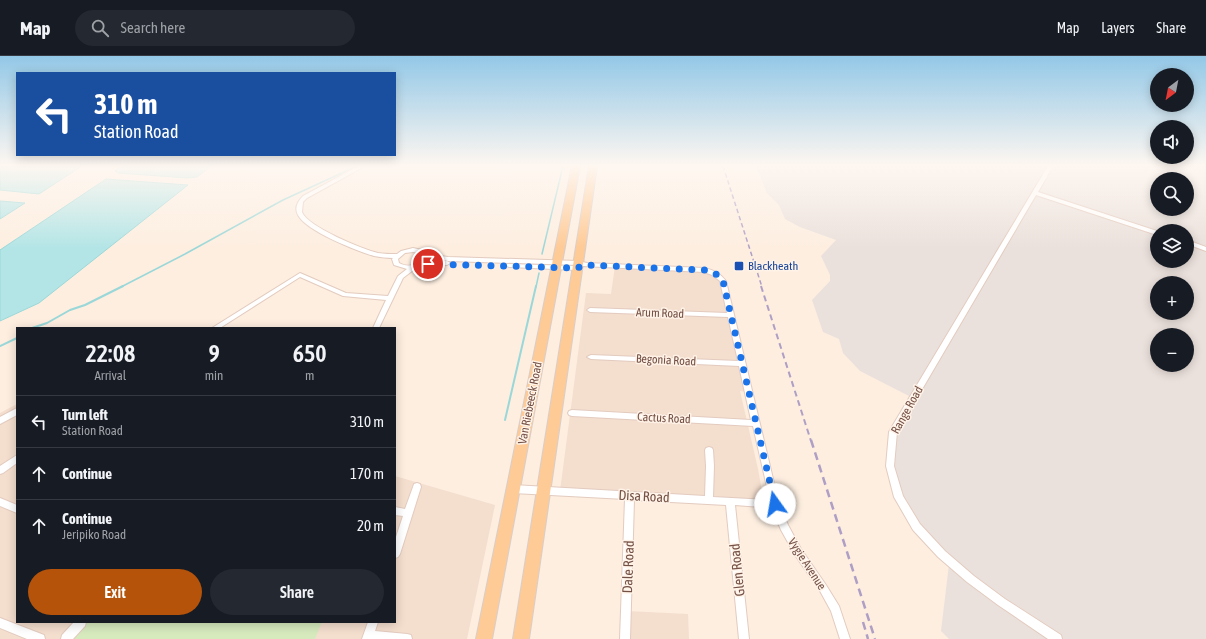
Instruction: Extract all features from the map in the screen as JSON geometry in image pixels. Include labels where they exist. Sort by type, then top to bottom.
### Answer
[{"type":"main road","name":"Van Riebeeck Road","points":[[484,639],[571,193]]},
{"type":"main road","name":"Van Riebeeck Road","points":[[521,639],[589,193]]},
{"type":"street","points":[[312,193],[300,202],[299,208],[302,217],[313,227],[374,254],[397,256]]},
{"type":"street","name":"Range Road","points":[[1035,193],[893,432],[889,456],[893,479],[901,500],[914,522],[930,543],[950,563],[976,584],[1057,639]]},
{"type":"street","points":[[1036,193],[1150,230]]},
{"type":"street","points":[[1194,244],[1206,248]]},
{"type":"street","points":[[400,277],[398,266],[395,261],[397,256],[402,252],[414,250],[444,258],[579,265]]},
{"type":"street","points":[[376,327],[400,277],[425,260],[425,254]]},
{"type":"street","points":[[398,266],[406,267],[441,263],[557,264]]},
{"type":"street","name":"Vygie Avenue","points":[[579,265],[700,269],[712,272],[722,278],[775,504],[798,552],[824,588],[835,609],[845,639]]},
{"type":"street","points":[[217,327],[300,275],[345,296],[390,298]]},
{"type":"street","name":"Arum Road","points":[[590,310],[731,315]]},
{"type":"street","name":"Begonia Road","points":[[590,357],[742,364]]},
{"type":"street","points":[[0,421],[16,412]]},
{"type":"street","name":"Cactus Road","points":[[572,413],[757,423]]},
{"type":"street","points":[[709,450],[709,499]]},
{"type":"street","points":[[0,471],[16,459]]},
{"type":"street","points":[[396,551],[417,487]]},
{"type":"street","name":"Disa Road","points":[[513,489],[730,500],[775,504]]},
{"type":"street","name":"Dale Road","points":[[625,639],[630,495]]},
{"type":"street","name":"Glen Road","points":[[730,500],[744,639]]},
{"type":"street","points":[[0,502],[16,509]]},
{"type":"street","points":[[396,511],[409,513]]},
{"type":"street","points":[[0,622],[40,639]]},
{"type":"street","points":[[66,639],[80,623]]},
{"type":"street","points":[[373,623],[368,638],[407,639]]},
{"type":"shaded area","points":[[767,193],[1150,193],[1150,216],[1194,216],[1194,193],[1206,193],[1206,639],[949,639],[941,631],[949,564],[938,553],[895,488],[892,432],[909,396],[860,371],[843,353],[839,339],[823,332],[812,300],[830,281],[830,275],[821,256],[836,240],[800,227],[785,219],[779,205]]},
{"type":"shaded area","points":[[615,266],[700,270],[719,277],[748,392],[740,391],[764,502],[560,491],[586,293],[611,294]]},
{"type":"shaded area","points":[[16,405],[16,623],[396,623],[396,476],[495,505],[467,639],[0,639],[0,413]]},
{"type":"shaded area","points":[[627,611],[688,614],[689,639],[626,639]]},
{"type":"green space","points":[[85,623],[322,623],[315,639],[71,639]]},
{"type":"water","points":[[85,193],[178,193],[39,303],[0,321],[0,250]]},
{"type":"water","points":[[0,201],[25,203],[0,219]]},
{"type":"waterway","points":[[121,287],[298,193]]},
{"type":"waterway","points":[[542,254],[557,193]]},
{"type":"waterway","points":[[536,287],[539,273]]},
{"type":"waterway","points":[[505,420],[536,286]]},
{"type":"waterway","points":[[35,327],[47,323],[70,310],[85,305],[121,287]]},
{"type":"waterway","points":[[0,346],[16,338]]},
{"type":"railway","points":[[732,193],[762,287]]},
{"type":"railway","points":[[761,286],[811,441]]},
{"type":"railway","points":[[811,440],[875,639]]},
{"type":"railway","points":[[863,622],[868,639]]},
{"type":"place","name":"Blackheath","points":[[739,266]]},
{"type":"route","points":[[428,264],[441,263],[577,268],[584,265],[617,266],[704,270],[718,275],[723,281],[725,296],[757,423],[775,504]]}]
